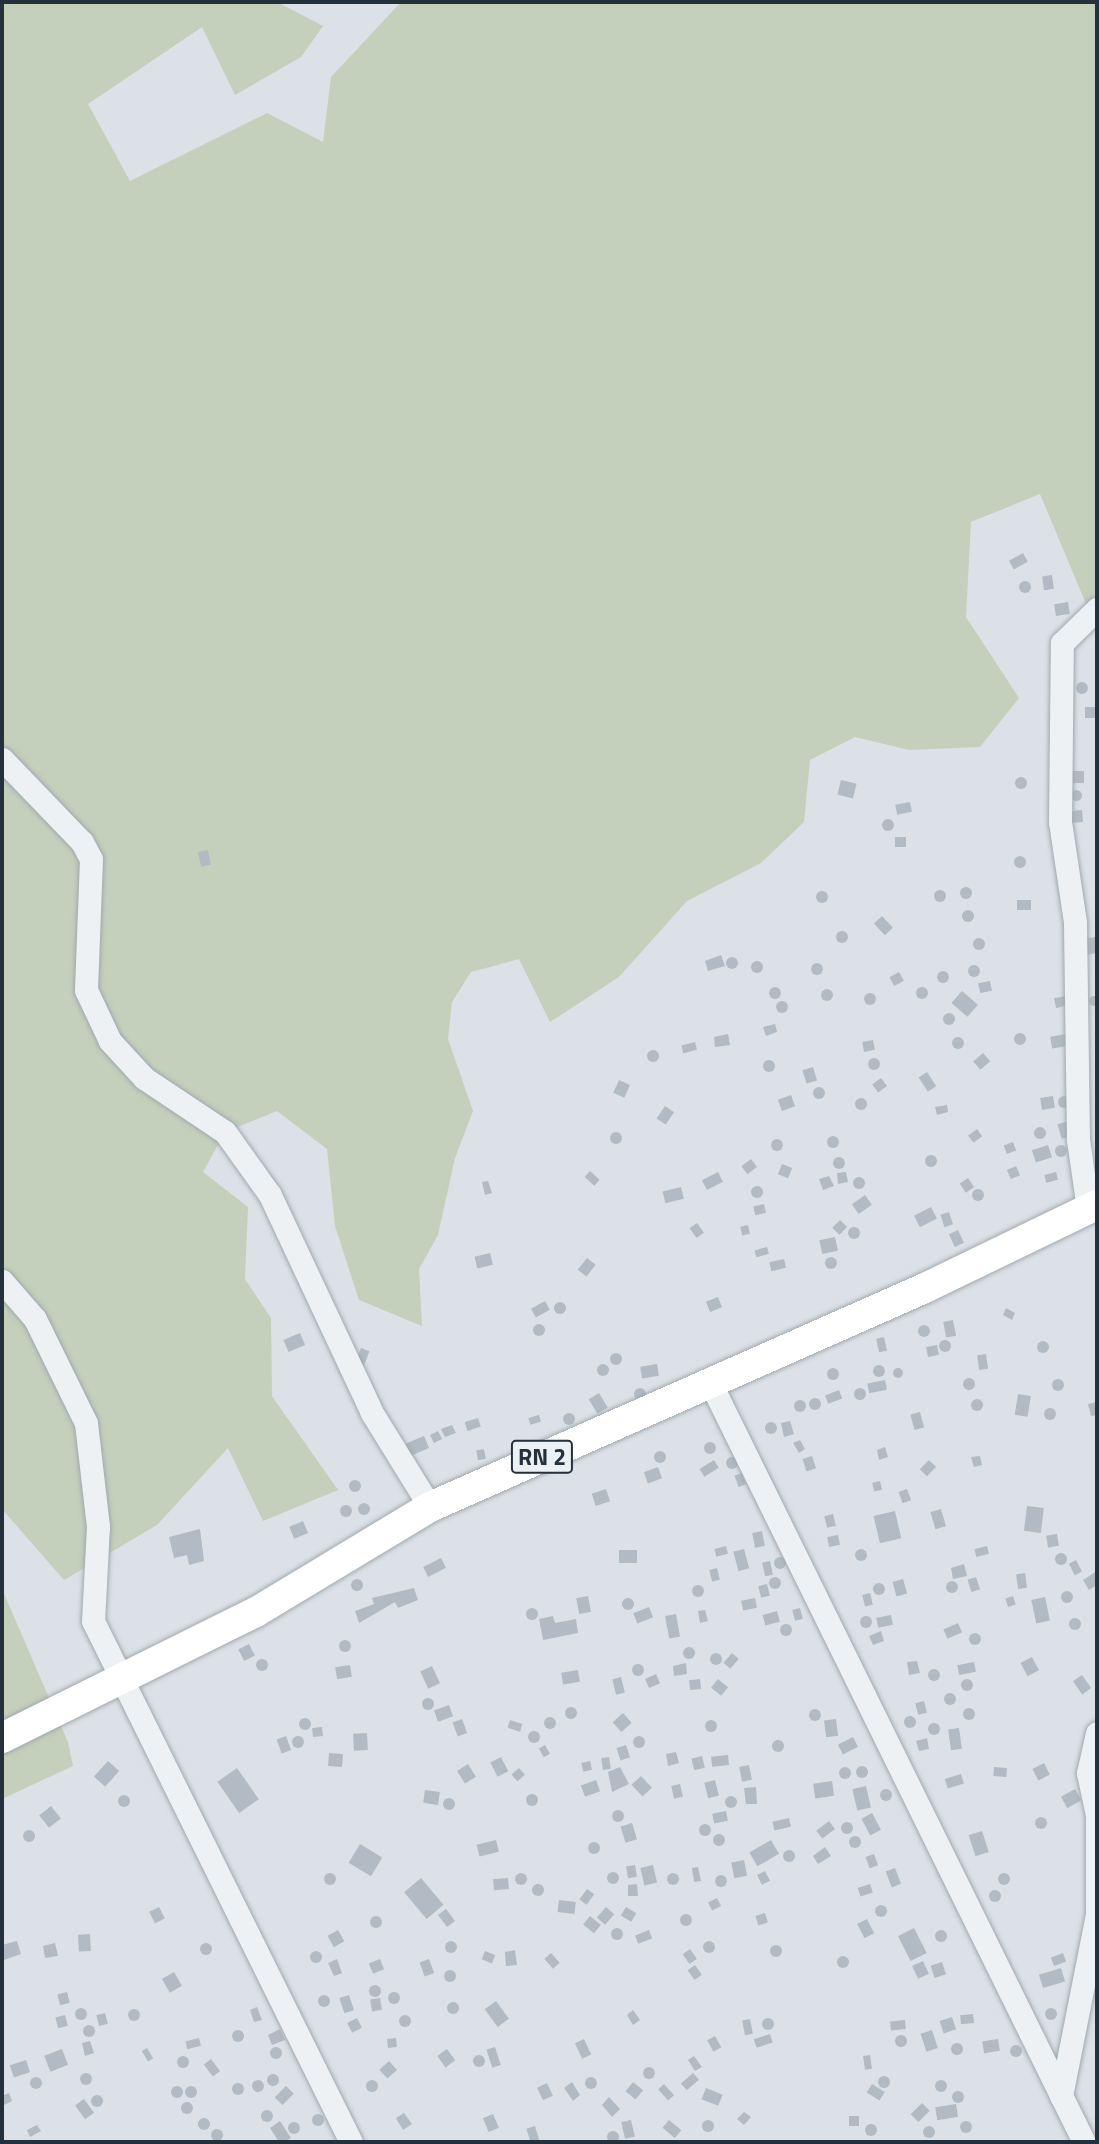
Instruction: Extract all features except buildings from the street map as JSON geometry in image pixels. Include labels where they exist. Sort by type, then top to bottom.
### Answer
[{"type":"main road","name":"RN 2","points":[[2,1738],[117,1677],[256,1612],[430,1507],[925,1288],[1093,1207]]},
{"type":"street","points":[[1093,1207],[1078,1140],[1075,922],[1060,822],[1062,643],[1097,609]]},
{"type":"street","points":[[2,759],[82,842],[91,859],[86,990],[110,1041],[144,1079],[225,1132],[270,1195],[372,1413],[430,1507]]},
{"type":"street","points":[[2,1281],[35,1319],[86,1423],[98,1527],[93,1621],[117,1677],[351,2142]]},
{"type":"street","points":[[710,1382],[1084,2142]]},
{"type":"street","points":[[1061,2096],[1097,1914],[1097,1815],[1088,1773],[1097,1733]]},
{"type":"green space","points":[[2,2],[277,2],[323,26],[301,57],[235,95],[202,27],[88,104],[130,181],[267,113],[323,142],[331,77],[401,2],[1097,2],[1097,630],[1040,494],[971,522],[966,617],[1019,698],[980,747],[909,750],[855,737],[810,760],[804,822],[761,863],[687,901],[619,977],[550,1022],[519,959],[471,972],[452,1002],[448,1039],[473,1111],[455,1158],[438,1235],[419,1269],[422,1326],[359,1300],[335,1226],[327,1149],[277,1111],[225,1132],[203,1172],[248,1207],[245,1279],[271,1318],[272,1396],[338,1490],[263,1521],[228,1448],[157,1525],[64,1580],[2,1509]]},
{"type":"green space","points":[[2,1589],[68,1742],[73,1766],[2,1799]]}]
